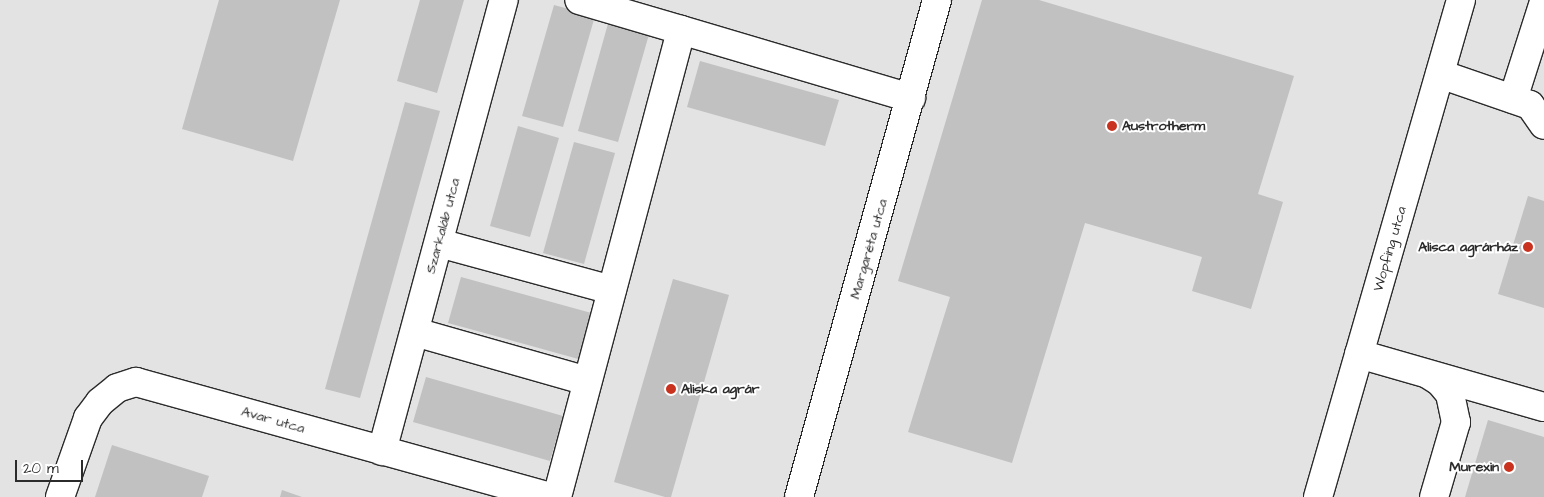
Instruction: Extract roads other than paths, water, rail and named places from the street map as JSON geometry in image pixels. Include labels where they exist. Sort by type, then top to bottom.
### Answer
[{"type":"street","name":"Szarkaláb utca","points":[[382,451],[504,0]]},
{"type":"street","points":[[579,0],[911,98]]},
{"type":"street","name":"Margaréta utca","points":[[799,497],[937,0]]},
{"type":"street","name":"Wopfing utca","points":[[1318,497],[1461,0]]},
{"type":"street","points":[[1513,99],[1544,2]]},
{"type":"street","points":[[557,497],[681,30]]},
{"type":"street","points":[[1440,74],[1530,105],[1544,125]]},
{"type":"street","points":[[439,243],[612,290]]},
{"type":"street","points":[[414,332],[587,381]]},
{"type":"street","points":[[1359,354],[1544,407]]},
{"type":"street","points":[[1427,374],[1440,382],[1450,394],[1456,422],[1434,497]]},
{"type":"street","name":"Avar utca","points":[[60,497],[88,418],[117,388],[136,382],[552,497]]},
{"type":"place","name":"Austrotherm","points":[[1112,126]]},
{"type":"place","name":"Alisca agrárház","points":[[1528,247]]},
{"type":"place","name":"Aliska agrár","points":[[671,389]]},
{"type":"place","name":"Murexin","points":[[1509,467]]}]
